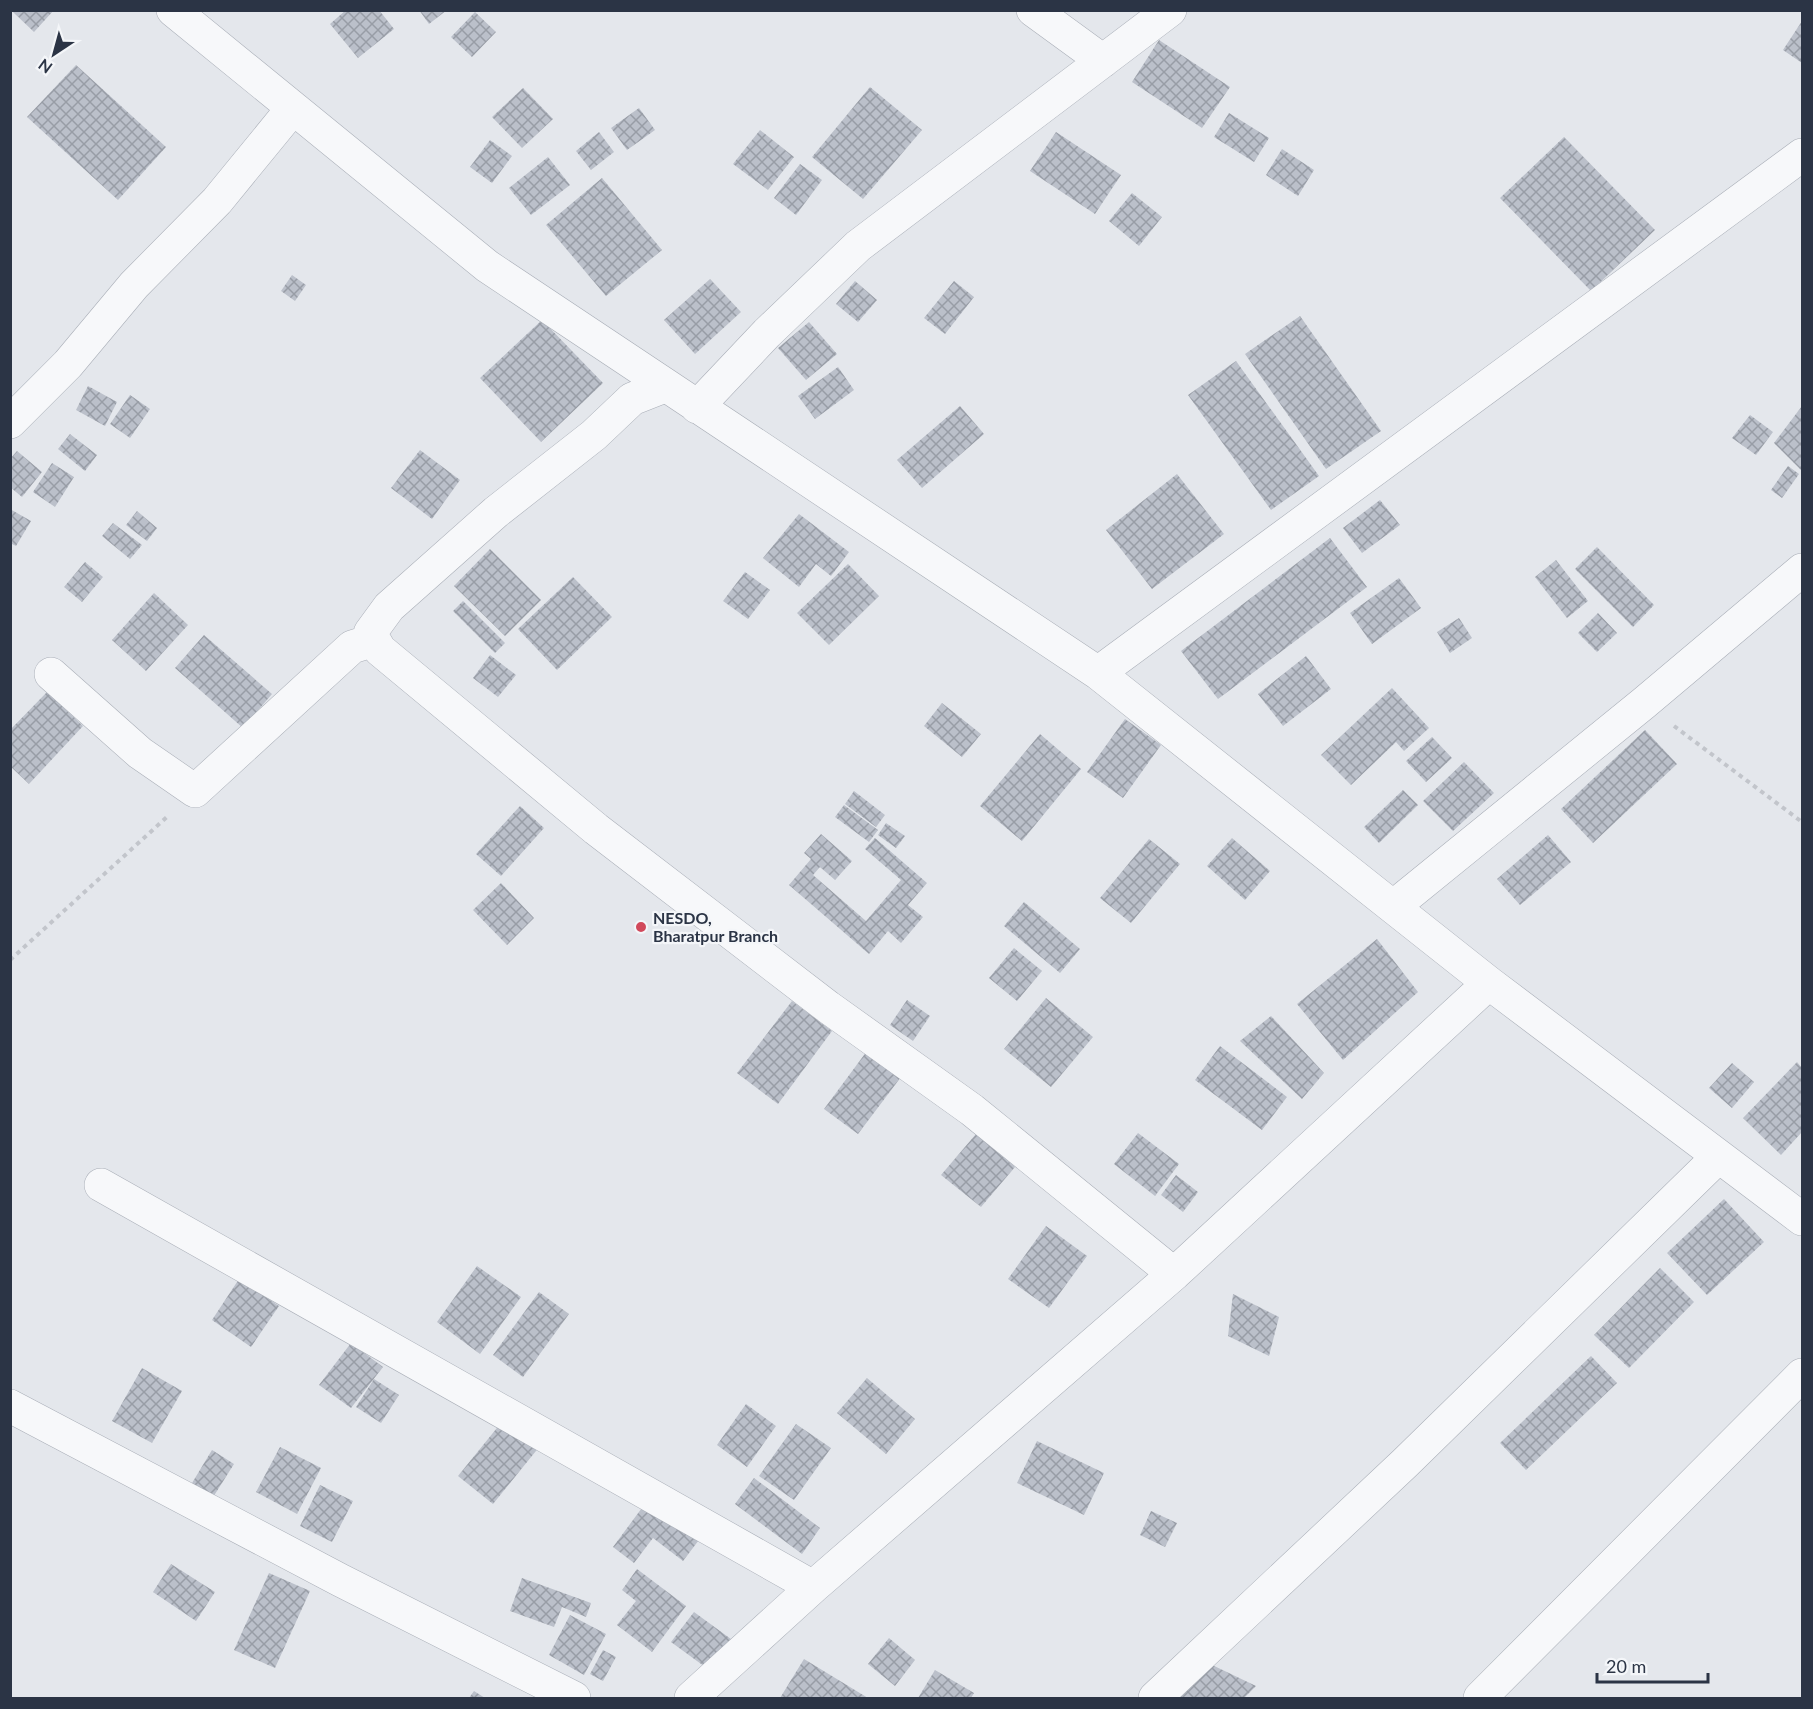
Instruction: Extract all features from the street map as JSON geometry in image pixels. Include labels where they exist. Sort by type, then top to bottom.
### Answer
[{"type":"street","points":[[173,10],[487,266],[1098,673],[1489,983],[1803,1219]]},
{"type":"street","points":[[1033,10],[1102,61]]},
{"type":"street","points":[[697,407],[767,333],[858,246],[1170,10]]},
{"type":"street","points":[[10,422],[68,364],[134,285],[217,201],[293,108]]},
{"type":"street","points":[[1098,673],[1803,155]]},
{"type":"street","points":[[665,386],[632,399],[594,435],[496,512],[389,607],[370,633],[374,640],[380,650],[596,829],[828,1007],[972,1110],[1174,1274]]},
{"type":"street","points":[[1393,907],[1803,570]]},
{"type":"street","points":[[51,674],[140,753],[195,792],[352,647],[374,640]]},
{"type":"street","points":[[691,1698],[813,1587],[1174,1274],[1489,983]]},
{"type":"street","points":[[1155,1698],[1405,1463],[1718,1157]]},
{"type":"street","points":[[101,1185],[813,1587]]},
{"type":"street","points":[[1480,1698],[1803,1375]]},
{"type":"street","points":[[10,1407],[340,1580],[574,1698]]},
{"type":"path","points":[[1644,703],[1803,822]]},
{"type":"path","points":[[10,960],[195,792]]},
{"type":"building","points":[[11,10],[54,10],[34,32]]},
{"type":"building","points":[[346,10],[379,10],[394,29],[358,58],[330,24]]},
{"type":"building","points":[[419,10],[447,10],[429,24]]},
{"type":"building","points":[[475,12],[496,32],[472,57],[451,37]]},
{"type":"building","points":[[1802,21],[1802,63],[1783,50]]},
{"type":"building","points":[[1159,40],[1230,87],[1202,128],[1132,82]]},
{"type":"building","points":[[76,65],[166,147],[118,200],[27,117]]},
{"type":"building","points":[[870,87],[922,130],[863,199],[812,157]]},
{"type":"building","points":[[523,88],[553,119],[522,148],[492,117]]},
{"type":"building","points":[[639,108],[655,130],[627,150],[611,128]]},
{"type":"building","points":[[1229,113],[1269,138],[1254,162],[1214,137]]},
{"type":"building","points":[[760,130],[794,157],[768,190],[733,164]]},
{"type":"building","points":[[599,132],[614,152],[591,170],[576,151]]},
{"type":"building","points":[[1056,132],[1121,175],[1095,214],[1030,171]]},
{"type":"building","points":[[1564,137],[1655,230],[1591,291],[1500,198]]},
{"type":"building","points":[[490,140],[512,156],[492,183],[470,167]]},
{"type":"building","points":[[1282,149],[1314,170],[1298,196],[1266,175]]},
{"type":"building","points":[[548,157],[570,185],[531,215],[509,188]]},
{"type":"building","points":[[800,164],[822,180],[796,215],[774,198]]},
{"type":"building","points":[[602,178],[662,250],[606,296],[546,225]]},
{"type":"building","points":[[1132,193],[1162,217],[1139,246],[1109,221]]},
{"type":"building","points":[[292,275],[306,285],[295,301],[281,291]]},
{"type":"building","points":[[710,279],[741,312],[695,354],[664,320]]},
{"type":"building","points":[[855,281],[877,300],[858,322],[836,304]]},
{"type":"building","points":[[954,281],[974,297],[945,334],[924,318]]},
{"type":"building","points":[[1300,316],[1381,431],[1326,469],[1245,354]]},
{"type":"building","points":[[542,320],[603,383],[541,442],[480,378]]},
{"type":"building","points":[[809,322],[837,354],[806,380],[778,348]]},
{"type":"building","points":[[1236,361],[1319,476],[1271,510],[1188,395]]},
{"type":"building","points":[[838,367],[854,390],[815,419],[798,396]]},
{"type":"building","points":[[88,386],[117,402],[105,426],[76,410]]},
{"type":"building","points":[[130,395],[150,409],[130,438],[110,424]]},
{"type":"building","points":[[960,406],[984,434],[922,488],[897,460]]},
{"type":"building","points":[[1802,406],[1802,471],[1774,443]]},
{"type":"building","points":[[1750,415],[1773,432],[1756,455],[1732,438]]},
{"type":"building","points":[[70,434],[97,455],[85,471],[58,449]]},
{"type":"building","points":[[420,450],[460,480],[432,519],[391,488]]},
{"type":"building","points":[[17,451],[42,472],[22,497],[10,487],[10,459]]},
{"type":"building","points":[[52,463],[74,477],[55,507],[33,492]]},
{"type":"building","points":[[1788,466],[1799,474],[1782,498],[1771,490]]},
{"type":"building","points":[[1177,474],[1224,534],[1152,589],[1106,530]]},
{"type":"building","points":[[1380,500],[1400,525],[1362,553],[1343,528]]},
{"type":"building","points":[[10,509],[31,521],[16,546],[10,543]]},
{"type":"building","points":[[137,511],[157,528],[147,541],[126,525]]},
{"type":"building","points":[[799,514],[849,552],[831,576],[816,564],[799,587],[763,558]]},
{"type":"building","points":[[113,523],[142,545],[130,559],[102,536]]},
{"type":"building","points":[[1330,538],[1367,587],[1218,699],[1181,651]]},
{"type":"building","points":[[1597,547],[1654,605],[1633,627],[1575,569]]},
{"type":"building","points":[[490,549],[541,600],[505,636],[454,586]]},
{"type":"building","points":[[1556,560],[1588,601],[1567,618],[1535,577]]},
{"type":"building","points":[[85,562],[103,577],[82,602],[64,587]]},
{"type":"building","points":[[848,564],[879,596],[829,645],[797,613]]},
{"type":"building","points":[[745,572],[770,590],[748,619],[723,601]]},
{"type":"building","points":[[573,577],[612,617],[557,670],[518,629]]},
{"type":"building","points":[[1399,578],[1421,608],[1372,644],[1350,613]]},
{"type":"building","points":[[154,593],[188,625],[146,671],[112,640]]},
{"type":"building","points":[[463,601],[505,643],[495,653],[453,611]]},
{"type":"building","points":[[1598,613],[1617,633],[1597,652],[1578,633]]},
{"type":"building","points":[[1459,618],[1472,638],[1450,653],[1437,632]]},
{"type":"building","points":[[204,635],[272,694],[243,728],[175,668]]},
{"type":"building","points":[[490,655],[516,675],[498,697],[473,678]]},
{"type":"building","points":[[1306,656],[1331,689],[1283,726],[1258,694]]},
{"type":"building","points":[[1392,688],[1429,728],[1404,751],[1396,742],[1351,785],[1321,755]]},
{"type":"building","points":[[47,692],[83,726],[29,784],[10,766],[10,730]]},
{"type":"building","points":[[942,703],[981,734],[962,757],[924,726]]},
{"type":"building","points":[[1125,719],[1161,745],[1123,798],[1087,772]]},
{"type":"building","points":[[1645,730],[1677,764],[1593,843],[1561,809]]},
{"type":"building","points":[[1040,734],[1081,769],[1022,841],[980,806]]},
{"type":"building","points":[[1432,737],[1452,758],[1426,782],[1406,761]]},
{"type":"building","points":[[1464,762],[1494,793],[1453,831],[1423,801]]},
{"type":"building","points":[[1403,790],[1418,805],[1379,843],[1364,827]]},
{"type":"building","points":[[854,791],[885,815],[876,827],[845,804]]},
{"type":"building","points":[[844,805],[878,830],[869,842],[835,817]]},
{"type":"building","points":[[520,806],[544,828],[501,876],[476,854]]},
{"type":"building","points":[[886,823],[905,836],[896,848],[878,835]]},
{"type":"building","points":[[821,834],[852,861],[835,880],[820,867],[813,875],[866,921],[901,880],[865,849],[875,838],[927,883],[908,905],[923,917],[901,943],[888,931],[869,954],[789,885],[811,859],[804,853]]},
{"type":"building","points":[[1548,835],[1571,862],[1520,905],[1497,879]]},
{"type":"building","points":[[1232,838],[1270,871],[1245,900],[1207,866]]},
{"type":"building","points":[[1149,839],[1180,864],[1131,923],[1100,898]]},
{"type":"building","points":[[501,883],[534,918],[507,945],[473,910]]},
{"type":"building","points":[[1024,902],[1080,949],[1060,973],[1004,926]]},
{"type":"building","points":[[1377,939],[1418,992],[1343,1060],[1297,1004]]},
{"type":"building","points":[[1014,948],[1042,971],[1017,1001],[989,978]]},
{"type":"building","points":[[1046,998],[1093,1037],[1051,1087],[1004,1049]]},
{"type":"building","points":[[907,1000],[930,1016],[913,1041],[890,1025]]},
{"type":"building","points":[[792,1001],[832,1031],[778,1104],[737,1073]]},
{"type":"building","points":[[1271,1016],[1324,1073],[1302,1099],[1240,1041]]},
{"type":"building","points":[[1220,1046],[1287,1097],[1262,1130],[1195,1080]]},
{"type":"building","points":[[867,1051],[901,1077],[858,1134],[824,1109]]},
{"type":"building","points":[[1797,1062],[1802,1068],[1802,1132],[1781,1155],[1743,1118]]},
{"type":"building","points":[[1732,1063],[1754,1082],[1732,1108],[1709,1088]]},
{"type":"building","points":[[1138,1133],[1179,1164],[1155,1196],[1114,1164]]},
{"type":"building","points":[[976,1134],[1015,1167],[981,1207],[941,1175]]},
{"type":"building","points":[[1176,1175],[1198,1192],[1183,1212],[1161,1195]]},
{"type":"building","points":[[1724,1199],[1764,1242],[1707,1295],[1667,1253]]},
{"type":"building","points":[[1046,1226],[1087,1256],[1049,1308],[1008,1279]]},
{"type":"building","points":[[477,1266],[521,1297],[480,1354],[437,1322]]},
{"type":"building","points":[[1660,1268],[1694,1302],[1629,1368],[1594,1335]]},
{"type":"building","points":[[239,1279],[279,1306],[251,1347],[212,1320]]},
{"type":"building","points":[[539,1292],[569,1314],[523,1377],[493,1355]]},
{"type":"building","points":[[1233,1294],[1279,1317],[1269,1356],[1228,1336]]},
{"type":"building","points":[[351,1343],[383,1367],[351,1408],[319,1385]]},
{"type":"building","points":[[1591,1356],[1617,1383],[1526,1470],[1500,1443]]},
{"type":"building","points":[[142,1368],[182,1391],[152,1443],[112,1421]]},
{"type":"building","points":[[867,1378],[915,1419],[886,1454],[837,1413]]},
{"type":"building","points":[[374,1379],[399,1395],[381,1423],[356,1407]]},
{"type":"building","points":[[746,1404],[776,1426],[747,1467],[717,1445]]},
{"type":"building","points":[[505,1418],[540,1446],[493,1504],[458,1476]]},
{"type":"building","points":[[796,1424],[831,1448],[794,1500],[759,1476]]},
{"type":"building","points":[[1037,1441],[1104,1473],[1084,1515],[1017,1483]]},
{"type":"building","points":[[280,1447],[321,1468],[297,1514],[256,1492]]},
{"type":"building","points":[[212,1450],[234,1464],[210,1502],[189,1488]]},
{"type":"building","points":[[754,1478],[820,1528],[802,1554],[735,1504]]},
{"type":"building","points":[[320,1485],[353,1501],[332,1542],[300,1526]]},
{"type":"building","points":[[650,1497],[702,1536],[683,1561],[653,1538],[634,1563],[613,1547]]},
{"type":"building","points":[[1151,1511],[1177,1523],[1165,1547],[1140,1535]]},
{"type":"building","points":[[171,1564],[215,1592],[196,1621],[153,1592]]},
{"type":"building","points":[[637,1569],[686,1606],[652,1652],[617,1625],[636,1601],[622,1590]]},
{"type":"building","points":[[269,1573],[310,1591],[275,1668],[234,1650]]},
{"type":"building","points":[[522,1578],[591,1603],[586,1617],[562,1607],[554,1627],[510,1611]]},
{"type":"building","points":[[694,1612],[735,1642],[712,1672],[671,1642]]},
{"type":"building","points":[[570,1615],[606,1634],[584,1675],[549,1655]]},
{"type":"building","points":[[889,1638],[915,1660],[895,1686],[868,1664]]},
{"type":"building","points":[[603,1650],[616,1657],[603,1681],[590,1674]]},
{"type":"building","points":[[804,1659],[868,1698],[780,1698]]},
{"type":"building","points":[[1208,1663],[1256,1686],[1244,1698],[1173,1698]]},
{"type":"building","points":[[935,1670],[974,1693],[971,1698],[918,1698]]},
{"type":"building","points":[[474,1691],[485,1698],[469,1698]]},
{"type":"place","name":"NESDO, Bharatpur Branch","points":[[641,927]]}]
